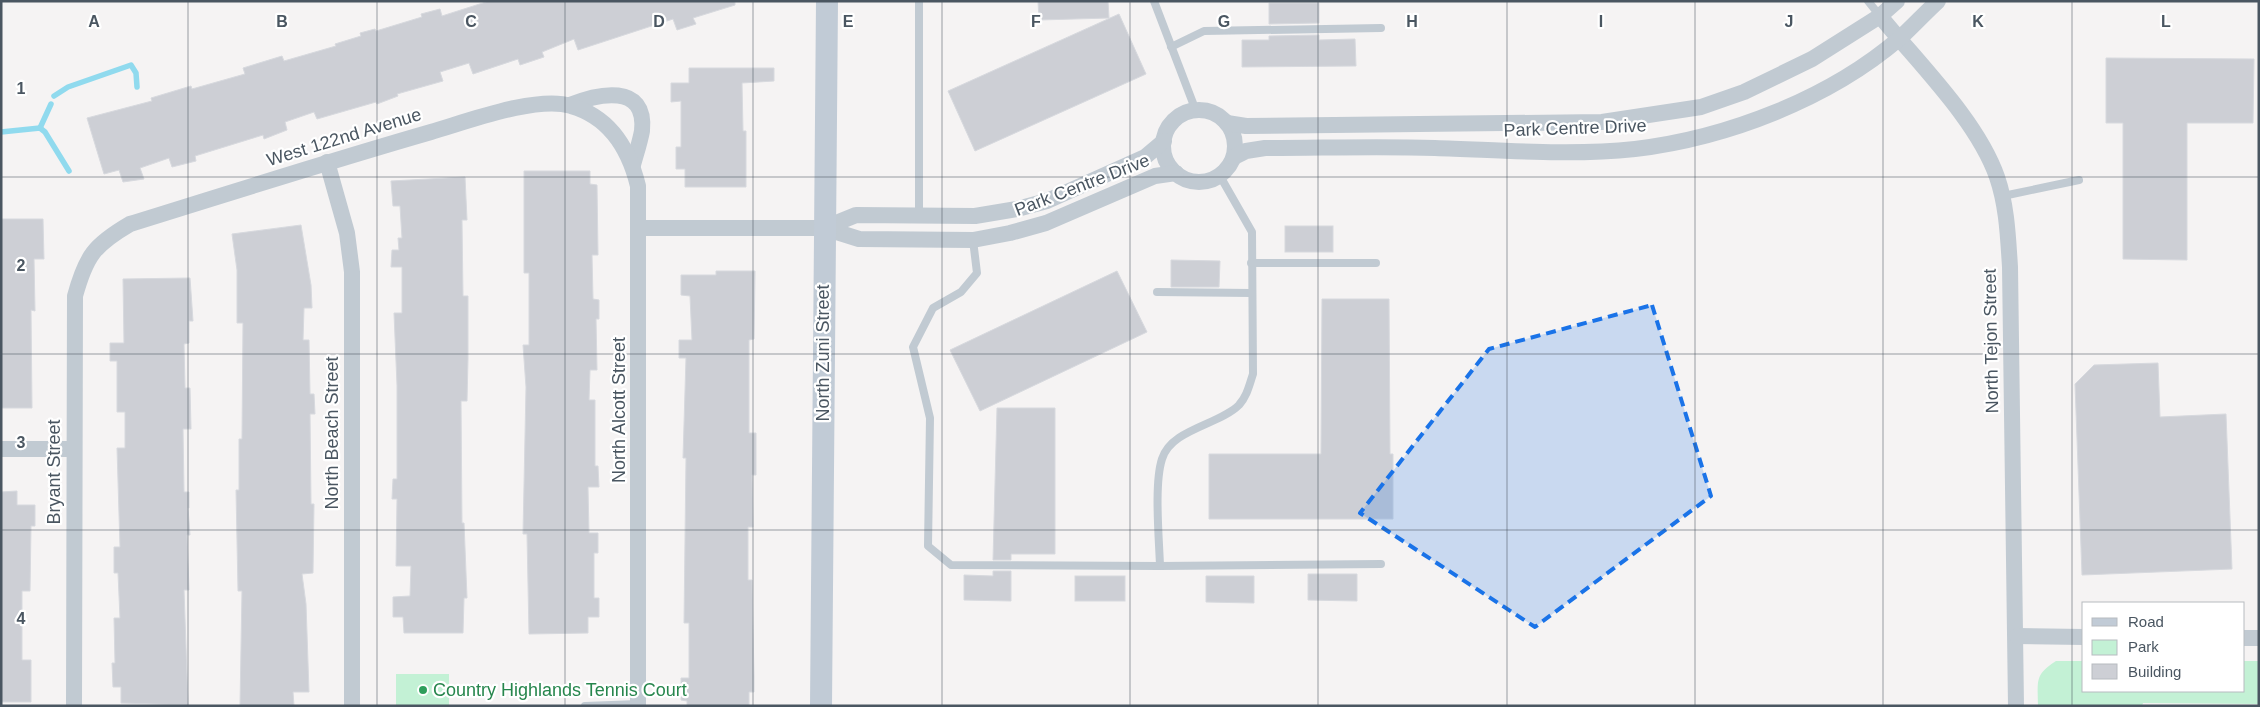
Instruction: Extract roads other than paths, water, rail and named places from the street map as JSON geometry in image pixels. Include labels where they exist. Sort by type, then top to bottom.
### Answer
[{"type":"street","name":"North Zuni Street","points":[[820,706],[826,1]]},
{"type":"street","name":"Park Centre Drive","points":[[1228,123],[1246,126],[1602,122],[1702,107],[1744,92],[1812,59],[1880,16],[1897,1]]},
{"type":"street","name":"Park Centre Drive","points":[[1234,157],[1246,151],[1265,148],[1433,148],[1552,152],[1634,149],[1683,141],[1763,118],[1819,92],[1864,64],[1899,39],[1938,1]]},
{"type":"street","name":"North Tejon Street","points":[[1880,16],[1967,122],[1986,152],[1996,176],[2007,220],[2010,267],[2017,636],[2016,706]]},
{"type":"street","points":[[570,105],[589,97],[604,94],[619,95],[630,99],[639,111],[642,130],[633,165]]},
{"type":"street","name":"West 122nd Avenue","points":[[99,245],[130,224],[327,162],[484,116],[539,104],[570,105],[588,112],[605,123]]},
{"type":"street","points":[[1208,111],[1228,123],[1236,145],[1234,157],[1229,167],[1220,176],[1210,181],[1186,180],[1168,164],[1164,153],[1164,141],[1167,130],[1175,120],[1184,114],[1208,111]]},
{"type":"street","name":"North Alcott Street","points":[[605,123],[615,133],[633,165],[638,186],[638,705]]},
{"type":"street","name":"Park Centre Drive","points":[[824,228],[856,215],[975,216],[1017,209],[1048,201],[1145,157],[1164,141]]},
{"type":"street","name":"North Beach Street","points":[[327,162],[347,233],[352,272],[352,706]]},
{"type":"street","name":"Park Centre Drive","points":[[824,228],[859,239],[973,240],[1010,233],[1046,223],[1155,176],[1176,173]]},
{"type":"street","points":[[639,228],[824,228]]},
{"type":"street","name":"Bryant Street","points":[[74,706],[75,296],[83,268],[99,245]]},
{"type":"street","points":[[1,449],[74,449]]},
{"type":"street","points":[[2017,636],[2082,637]]},
{"type":"street","points":[[2245,638],[2259,638]]},
{"type":"lane","points":[[919,1],[919,215]]},
{"type":"lane","points":[[1154,1],[1196,111]]},
{"type":"lane","points":[[1868,1],[1880,16]]},
{"type":"lane","points":[[1171,47],[1204,32],[1381,28]]},
{"type":"lane","points":[[1160,566],[1158,476],[1162,457],[1173,442],[1238,406],[1247,394],[1253,374],[1252,232],[1220,176]]},
{"type":"lane","points":[[2002,196],[2079,180]]},
{"type":"lane","points":[[973,240],[977,273],[961,292],[933,308],[913,347],[930,418],[928,546],[951,565],[1381,564]]},
{"type":"lane","points":[[1251,263],[1376,263]]},
{"type":"lane","points":[[1157,292],[1251,293]]},
{"type":"lane","points":[[585,706],[638,705]]},
{"type":"waterway","points":[[54,96],[68,87],[131,65],[136,73],[137,87]]},
{"type":"waterway","points":[[40,128],[51,104]]},
{"type":"waterway","points":[[1,132],[40,128],[45,132],[69,171]]},
{"type":"place","name":"Country Highlands Tennis Court","points":[[423,690]]}]
